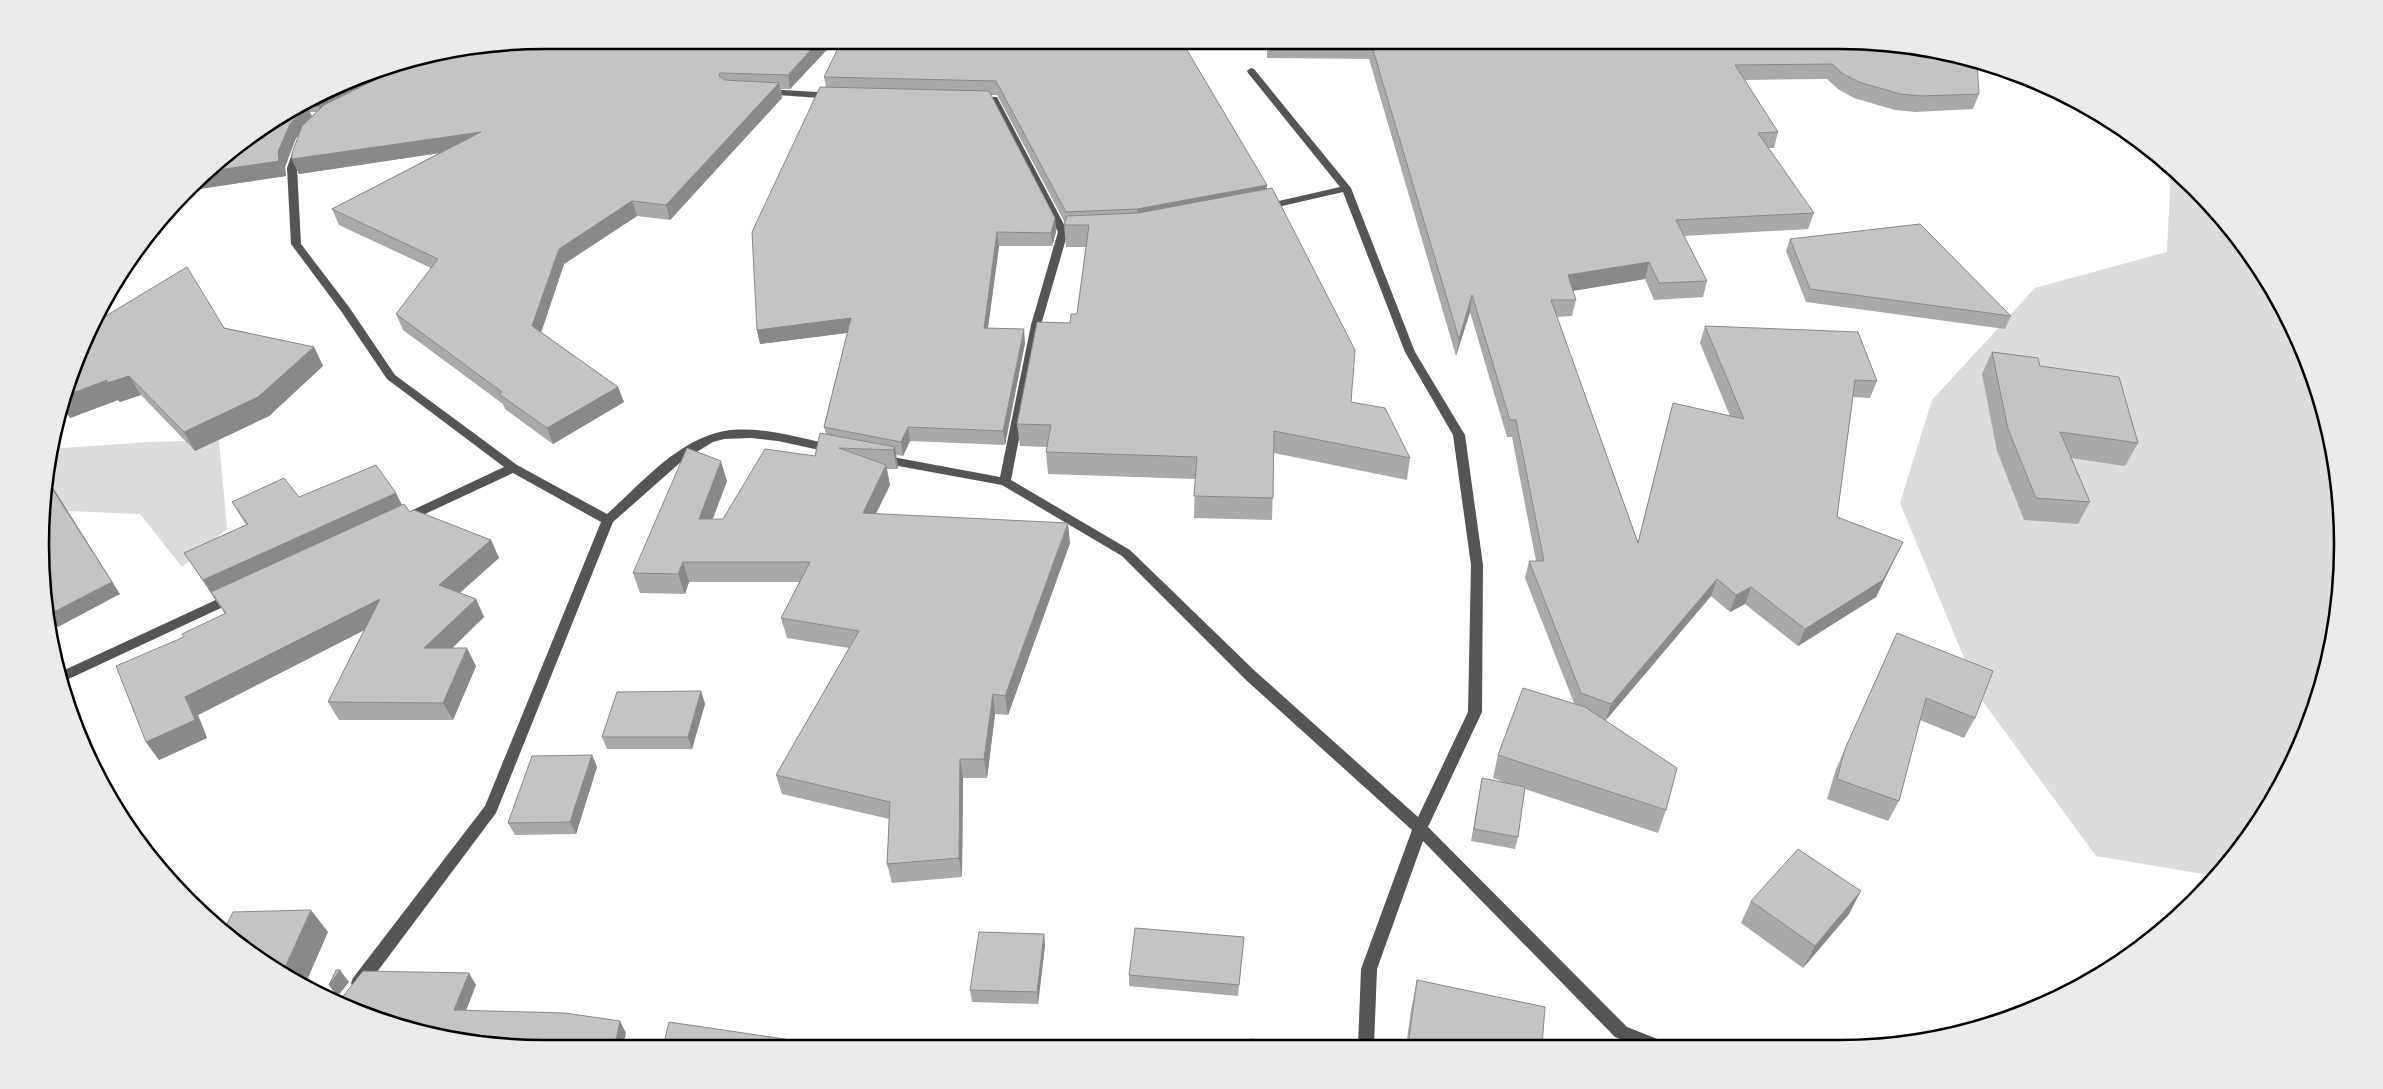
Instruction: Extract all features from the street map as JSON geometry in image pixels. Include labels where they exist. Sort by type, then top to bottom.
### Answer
[{"type":"street","points":[[1251,71],[1346,188],[1410,352],[1460,435],[1476,565],[1475,712],[1420,828],[1369,969],[1366,1040]]},
{"type":"street","points":[[757,92],[842,96]]},
{"type":"street","points":[[966,99],[994,99],[1068,232],[1036,325],[1005,482]]},
{"type":"street","points":[[303,140],[292,168],[296,244],[345,309],[391,377],[513,468],[608,520]]},
{"type":"street","points":[[1254,209],[1318,196],[1346,188]]},
{"type":"street","points":[[348,998],[491,809],[608,520],[692,447],[723,435],[757,434],[843,451]]},
{"type":"street","points":[[872,456],[1005,482],[1126,553],[1251,676],[1420,828],[1621,1032],[1640,1040]]},
{"type":"street","points":[[398,522],[513,468]]},
{"type":"street","points":[[66,674],[243,592]]},
{"type":"shaded area","points":[[2171,177],[2189,194],[2232,243],[2251,269],[2283,325],[2297,355],[2317,416],[2325,448],[2333,512],[2333,577],[2330,609],[2325,641],[2308,704],[2297,734],[2268,792],[2251,820],[2208,875],[2096,856],[1981,699],[1900,503],[1932,400],[2035,288],[2167,252]]},
{"type":"shaded area","points":[[219,440],[227,529],[182,567],[140,514],[50,510],[58,448],[149,442]]},
{"type":"building","points":[[544,49],[812,49],[788,75],[720,73],[719,76],[725,80],[779,83],[666,205],[632,201],[559,249],[532,326],[618,387],[547,428],[499,394],[502,392],[396,314],[438,259],[332,209],[481,132],[292,159],[292,153],[302,126],[324,105],[385,75],[448,58],[480,53]]},
{"type":"building","points":[[838,49],[1186,49],[1267,185],[1137,209],[1066,212],[996,81],[824,77]]},
{"type":"building","points":[[1373,49],[1871,50],[1935,58],[1977,69],[1979,94],[1922,96],[1900,94],[1859,82],[1843,74],[1832,64],[1735,65],[1778,132],[1758,133],[1814,213],[1676,220],[1707,281],[1659,283],[1649,262],[1568,275],[1576,300],[1551,300],[1638,543],[1673,403],[1744,419],[1705,326],[1858,332],[1877,381],[1855,380],[1837,517],[1903,542],[1883,580],[1805,629],[1751,587],[1736,595],[1717,579],[1611,704],[1581,693],[1529,561],[1544,561],[1516,420],[1510,420],[1472,295],[1459,339]]},
{"type":"building","points":[[820,87],[989,91],[1055,218],[1051,233],[997,232],[984,328],[1024,329],[1003,431],[908,427],[901,442],[824,427],[851,318],[757,330],[752,232]]},
{"type":"building","points":[[300,113],[290,124],[278,152],[279,161],[221,170],[269,132]]},
{"type":"building","points":[[1272,188],[1355,350],[1351,402],[1385,408],[1410,458],[1274,431],[1273,498],[1194,496],[1197,457],[1046,452],[1051,425],[1017,424],[1037,322],[1070,323],[1071,314],[1077,314],[1089,225],[1064,225],[1067,216],[1138,213]]},
{"type":"building","points":[[1920,224],[2011,316],[1810,289],[1790,239]]},
{"type":"building","points":[[187,267],[224,328],[314,347],[258,397],[184,432],[129,376],[107,383],[107,380],[73,393],[86,355],[104,317]]},
{"type":"building","points":[[1992,352],[2038,358],[2040,366],[2119,377],[2138,443],[2060,432],[2090,502],[2036,498],[2008,429]]},
{"type":"building","points":[[820,433],[895,447],[893,450],[839,448],[886,465],[863,513],[1068,523],[1005,696],[993,694],[984,759],[960,759],[959,858],[887,864],[890,802],[776,775],[859,631],[781,618],[810,562],[683,562],[678,574],[633,573],[687,448],[721,461],[699,519],[723,519],[765,449],[815,456]]},
{"type":"building","points":[[376,465],[396,493],[203,580],[184,553],[248,524],[232,502],[284,478],[299,497]]},
{"type":"building","points":[[52,489],[112,582],[53,612],[49,544]]},
{"type":"building","points":[[404,504],[410,512],[414,510],[491,540],[439,585],[476,599],[424,648],[467,648],[443,703],[328,702],[380,599],[185,697],[195,720],[146,742],[116,666],[184,637],[182,634],[226,613],[211,592]]},
{"type":"building","points":[[1897,633],[1993,671],[1975,718],[1926,698],[1899,801],[1837,779],[1845,749]]},
{"type":"building","points":[[1523,688],[1585,707],[1677,768],[1666,810],[1498,755]]},
{"type":"building","points":[[701,691],[688,737],[602,737],[617,692]]},
{"type":"building","points":[[592,755],[570,822],[508,823],[532,756]]},
{"type":"building","points":[[1482,778],[1525,787],[1518,837],[1474,829]]},
{"type":"building","points":[[1798,849],[1861,891],[1815,946],[1751,901]]},
{"type":"building","points":[[311,910],[285,967],[269,957],[227,924],[233,912]]},
{"type":"building","points":[[1135,928],[1244,937],[1239,985],[1129,975]]},
{"type":"building","points":[[979,932],[1044,934],[1037,992],[970,990]]},
{"type":"building","points":[[336,970],[340,970],[329,985]]},
{"type":"building","points":[[363,971],[469,973],[454,1010],[565,1013],[620,1021],[616,1040],[512,1039],[448,1031],[385,1014],[342,997]]},
{"type":"building","points":[[1417,980],[1545,1007],[1542,1040],[1409,1040]]},
{"type":"building","points":[[669,1022],[791,1040],[665,1040]]}]
